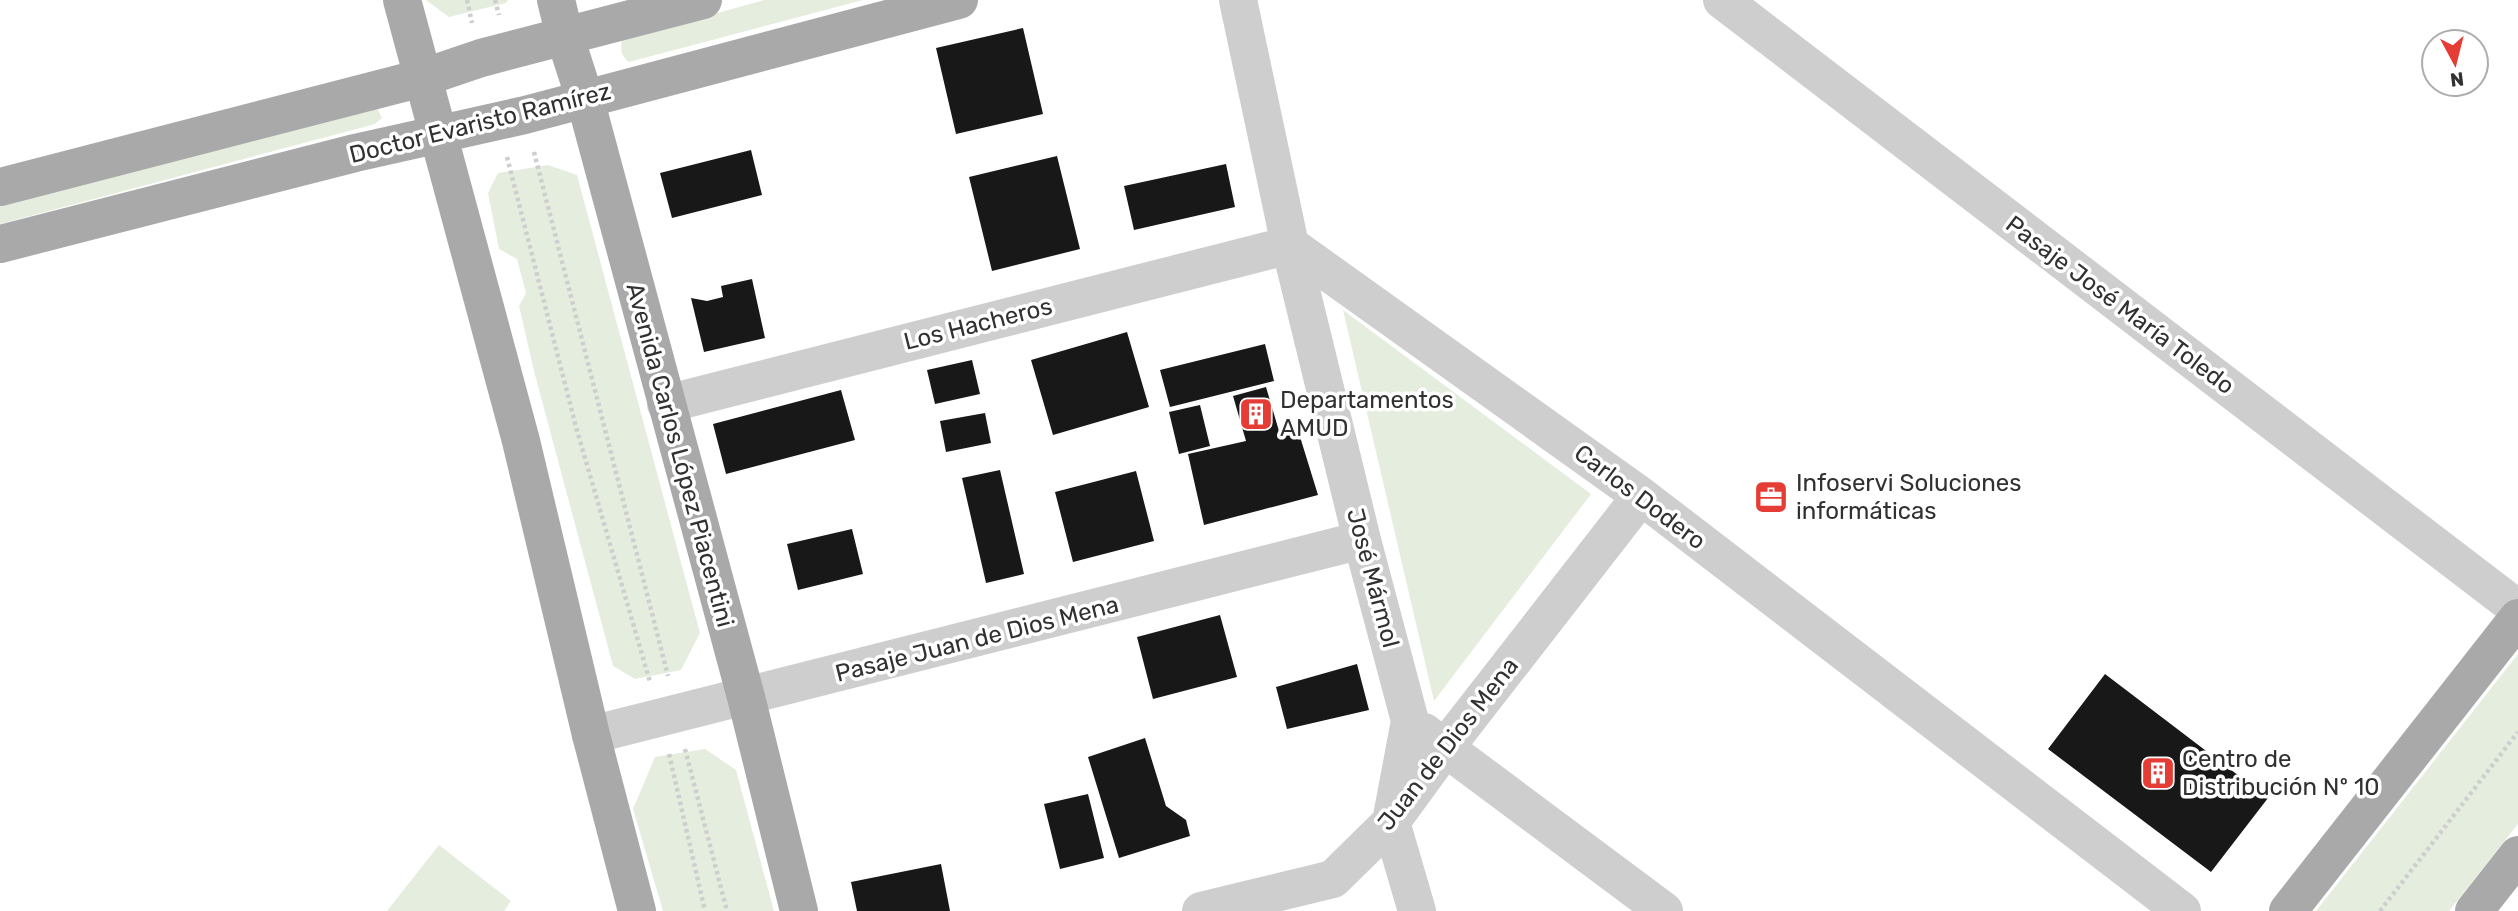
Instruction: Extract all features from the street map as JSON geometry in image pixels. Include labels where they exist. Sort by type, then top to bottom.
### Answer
[{"type":"main road","points":[[402,0],[521,441],[637,911]]},
{"type":"main road","name":"Avenida Carlos López Piacentini","points":[[556,0],[746,698],[799,911]]},
{"type":"main road","points":[[0,187],[422,78],[495,54],[703,0]]},
{"type":"main road","name":"Doctor Evaristo Ramírez","points":[[0,244],[355,153],[511,118],[959,0]]},
{"type":"main road","points":[[2288,911],[2518,618]]},
{"type":"main road","points":[[2474,911],[2518,855]]},
{"type":"street","points":[[1238,0],[1290,244]]},
{"type":"street","name":"Pasaje José María Toledo","points":[[1722,0],[2518,609]]},
{"type":"street","name":"Los Hacheros","points":[[666,404],[1290,244]]},
{"type":"street","name":"Carlos Dodero","points":[[1290,244],[1641,496],[2182,911]]},
{"type":"street","name":"José Mármol","points":[[1290,244],[1362,540],[1410,721],[1391,822],[1417,911]]},
{"type":"street","name":"Juan de Dios Mena","points":[[1201,911],[1333,880],[1391,822],[1445,748],[1641,496]]},
{"type":"street","name":"Pasaje Juan de Dios Mena","points":[[592,735],[1362,540]]},
{"type":"street","points":[[1410,721],[1664,911]]},
{"type":"path","points":[[467,0],[495,54]]},
{"type":"path","points":[[495,0],[495,54]]},
{"type":"path","points":[[511,118],[576,427],[669,716],[687,759],[727,911]]},
{"type":"path","points":[[511,118],[669,716],[705,911]]},
{"type":"path","points":[[2380,911],[2518,732]]},
{"type":"shaded area","points":[[426,0],[508,0],[506,3],[449,17]]},
{"type":"shaded area","points":[[764,0],[863,0],[629,62],[622,52],[622,40]]},
{"type":"shaded area","points":[[376,106],[382,118],[375,124],[0,224],[0,203]]},
{"type":"shaded area","points":[[548,165],[577,175],[700,633],[681,670],[635,679],[613,666],[534,371],[519,306],[526,293],[517,259],[499,249],[488,193],[498,173]]},
{"type":"shaded area","points":[[1343,310],[1591,494],[1434,701]]},
{"type":"shaded area","points":[[2518,654],[2518,824],[2449,911],[2316,911]]},
{"type":"shaded area","points":[[705,749],[736,770],[774,911],[663,911],[633,809],[655,757]]},
{"type":"shaded area","points":[[439,845],[511,901],[504,911],[387,911]]},
{"type":"building","points":[[1023,28],[1043,114],[956,134],[936,48]]},
{"type":"building","points":[[751,150],[762,195],[672,218],[660,173]]},
{"type":"building","points":[[1057,156],[1080,249],[992,271],[969,177]]},
{"type":"building","points":[[1226,164],[1235,207],[1134,230],[1124,186]]},
{"type":"building","points":[[752,279],[765,338],[704,352],[691,298],[707,301],[723,297],[721,286]]},
{"type":"building","points":[[1127,332],[1149,407],[1053,435],[1031,360]]},
{"type":"building","points":[[1265,344],[1274,381],[1170,407],[1160,370]]},
{"type":"building","points":[[972,360],[980,394],[935,404],[927,370]]},
{"type":"building","points":[[1266,387],[1279,431],[1297,427],[1318,495],[1204,525],[1188,454],[1246,441],[1233,396]]},
{"type":"building","points":[[841,390],[855,440],[726,474],[713,424]]},
{"type":"building","points":[[1200,405],[1210,446],[1179,454],[1169,412]]},
{"type":"building","points":[[985,413],[991,443],[946,452],[940,421]]},
{"type":"building","points":[[1000,470],[1024,574],[986,583],[962,478]]},
{"type":"building","points":[[1136,471],[1154,541],[1073,562],[1055,492]]},
{"type":"building","points":[[852,529],[863,574],[798,590],[787,544]]},
{"type":"building","points":[[1220,615],[1237,677],[1153,699],[1137,637]]},
{"type":"building","points":[[1357,664],[1369,710],[1287,729],[1276,687]]},
{"type":"building","name":"Centro de Distribución Nº 10","points":[[2105,674],[2268,798],[2211,872],[2048,749]]},
{"type":"building","points":[[1145,738],[1166,806],[1186,820],[1190,836],[1119,858],[1088,757]]},
{"type":"building","points":[[1088,794],[1104,858],[1060,869],[1044,804]]},
{"type":"building","points":[[941,864],[950,911],[857,911],[851,882]]},
{"type":"place","name":"Departamentos AMUD","points":[[1256,414]]},
{"type":"place","name":"Infoservi Soluciones informáticas","points":[[1771,497]]},
{"type":"place","name":"Centro de Distribución Nº 10","points":[[2158,773]]}]
